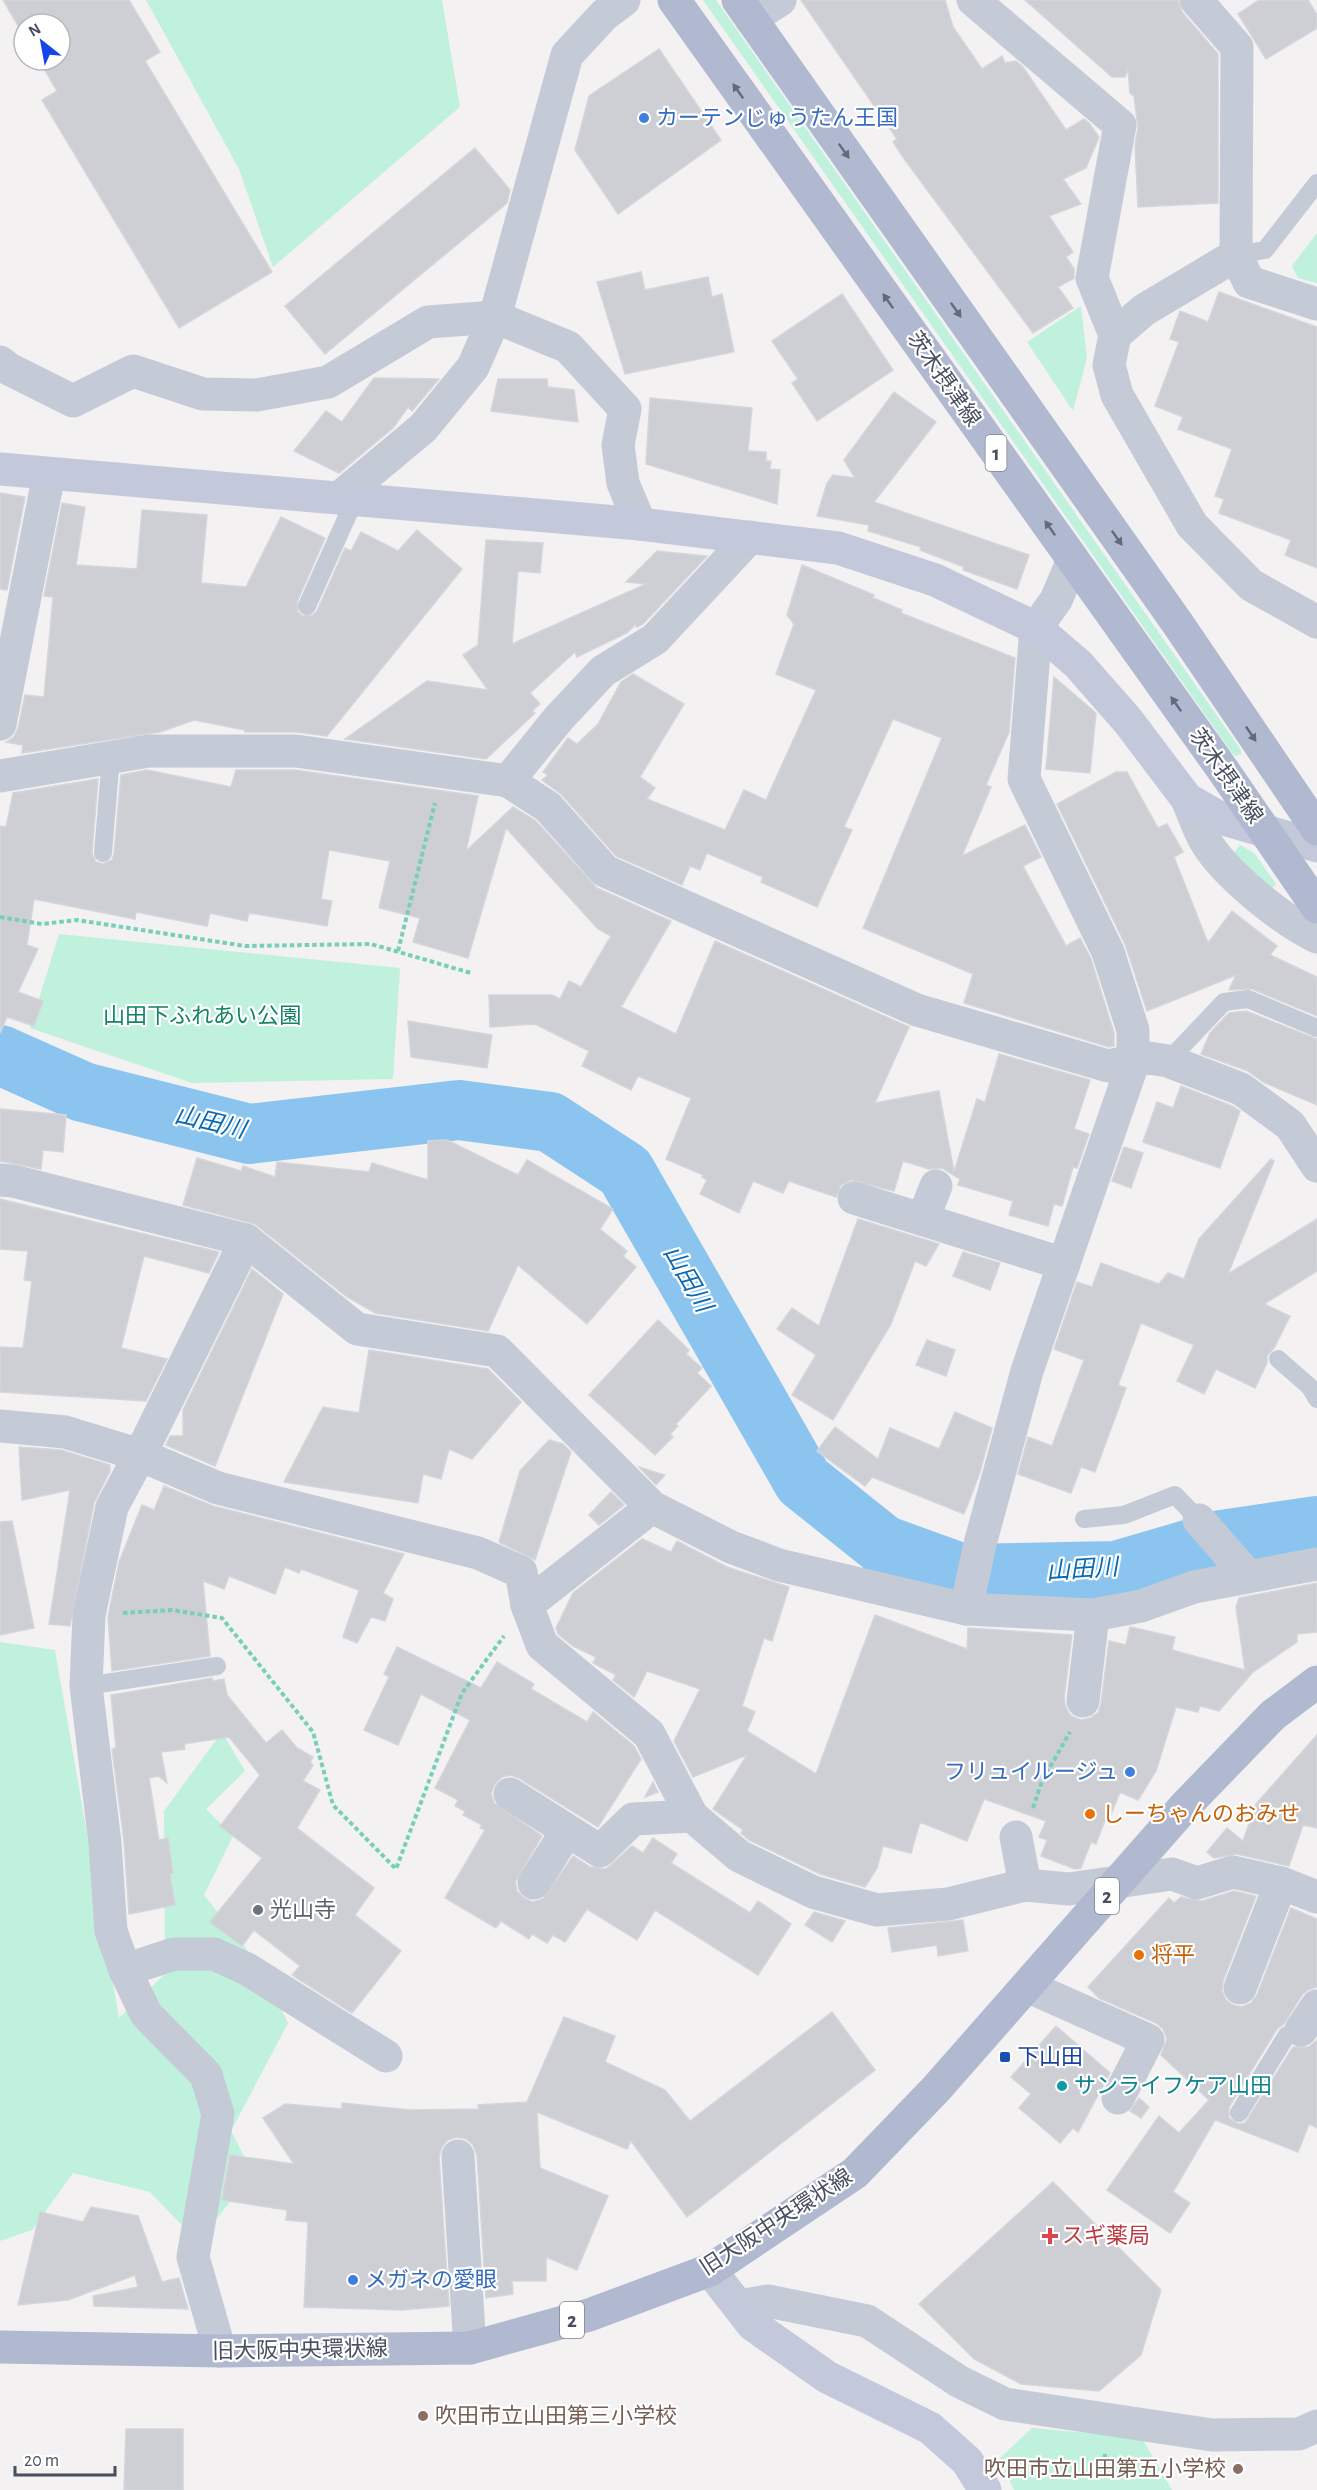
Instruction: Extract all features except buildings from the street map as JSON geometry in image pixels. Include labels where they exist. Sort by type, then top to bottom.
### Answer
[{"type":"main road","name":"茨木摂津線","points":[[674,0],[1317,907]]},
{"type":"main road","name":"茨木摂津線","points":[[744,10],[1178,624],[1317,829]]},
{"type":"main road","name":"旧大阪中央環状線","points":[[0,2347],[220,2351],[470,2348],[589,2315],[710,2270],[855,2173],[936,2089],[1185,1806],[1273,1715],[1317,1682]]},
{"type":"street","points":[[347,499],[423,428],[472,367],[495,317],[567,55],[604,15],[624,0]]},
{"type":"street","points":[[744,10],[780,0]]},
{"type":"street","points":[[974,0],[1120,125],[1092,278],[1115,336],[1109,365],[1117,394],[1192,525],[1251,585],[1317,622]]},
{"type":"street","points":[[1196,0],[1237,46],[1236,255],[1249,282],[1317,304]]},
{"type":"street","points":[[1115,336],[1144,310],[1236,255]]},
{"type":"street","points":[[0,362],[9,369],[74,401],[133,371],[203,394],[257,394],[328,382],[428,322],[495,317],[568,347],[625,409],[618,445],[623,483],[640,524]]},
{"type":"street","points":[[0,469],[640,524],[750,537],[838,548],[935,580],[1036,628],[1085,672],[1128,721],[1187,799],[1206,842],[1227,868],[1293,926],[1317,937]]},
{"type":"street","points":[[0,724],[49,474]]},
{"type":"street","points":[[508,781],[559,718],[603,671],[655,639],[750,537]]},
{"type":"street","points":[[966,1609],[980,1544],[1027,1371],[1133,1063],[1133,1030],[1108,952],[1024,779],[1036,628],[1056,600],[1073,560]]},
{"type":"street","points":[[0,776],[149,751],[296,751],[508,781],[548,807],[605,871],[917,1010],[1108,1066],[1133,1063],[1149,1058],[1167,1061],[1241,1089],[1290,1125],[1317,1166]]},
{"type":"street","points":[[1187,799],[1220,818],[1317,846]]},
{"type":"street","points":[[0,1180],[13,1181],[246,1240],[357,1329],[497,1352],[652,1508],[731,1547],[779,1565],[966,1609],[1093,1615],[1141,1606],[1194,1587],[1247,1575],[1317,1564]]},
{"type":"street","points":[[923,1219],[936,1186]]},
{"type":"street","points":[[854,1198],[1064,1264]]},
{"type":"street","points":[[220,2351],[193,2256],[218,2114],[206,2075],[146,2014],[125,1970],[111,1931],[105,1844],[86,1686],[89,1615],[112,1507],[246,1240]]},
{"type":"street","points":[[0,1426],[65,1432],[140,1455],[218,1488],[478,1553],[521,1572],[527,1605],[543,1645],[649,1734],[692,1816],[739,1856],[813,1892],[877,1910],[948,1904],[1025,1885],[1069,1889],[1121,1880],[1172,1875],[1197,1883],[1233,1872],[1281,1882],[1317,1897]]},
{"type":"street","points":[[527,1605],[652,1508]]},
{"type":"street","points":[[1199,1520],[1247,1575]]},
{"type":"street","points":[[1083,1701],[1093,1615]]},
{"type":"street","points":[[510,1794],[600,1851],[633,1819],[692,1816]]},
{"type":"street","points":[[534,1883],[567,1830]]},
{"type":"street","points":[[1016,1837],[1025,1885]]},
{"type":"street","points":[[1240,1988],[1281,1882]]},
{"type":"street","points":[[125,1970],[174,1954],[214,1954],[247,1968],[386,2056]]},
{"type":"street","points":[[1028,1986],[1148,2040],[1118,2098]]},
{"type":"street","points":[[458,2156],[470,2348]]},
{"type":"street","points":[[710,2270],[753,2325],[827,2376],[930,2428],[967,2461],[985,2490]]},
{"type":"street","points":[[739,2306],[768,2301],[867,2321],[960,2382],[1005,2404],[1212,2435],[1299,2434],[1317,2426]]},
{"type":"lane","points":[[1236,255],[1265,250],[1317,183]]},
{"type":"lane","points":[[307,606],[347,499]]},
{"type":"lane","points":[[103,853],[111,757]]},
{"type":"lane","points":[[1167,1061],[1224,1002],[1248,999],[1317,1028]]},
{"type":"lane","points":[[1278,1359],[1310,1387],[1317,1399]]},
{"type":"lane","points":[[1084,1519],[1124,1515],[1175,1495],[1199,1520]]},
{"type":"lane","points":[[86,1686],[217,1666]]},
{"type":"lane","points":[[1239,2114],[1287,2035],[1309,2018]]},
{"type":"path","points":[[398,951],[443,770]]},
{"type":"path","points":[[0,917],[42,924],[77,920],[245,946],[371,944],[471,973]]},
{"type":"path","points":[[89,1615],[172,1610],[222,1618],[313,1732],[333,1805],[396,1869],[462,1693],[527,1605]]},
{"type":"path","points":[[1016,1837],[1030,1819],[1042,1781],[1079,1716],[1083,1701]]},
{"type":"green space","points":[[146,0],[442,0],[460,107],[273,267],[239,169]]},
{"type":"green space","points":[[703,0],[716,0],[1241,750],[1241,754],[1236,756],[1232,753]]},
{"type":"green space","points":[[1317,233],[1317,283],[1298,278],[1292,266]]},
{"type":"green space","points":[[1081,306],[1087,358],[1073,411],[1027,342]]},
{"type":"green space","points":[[1240,845],[1254,853],[1276,884],[1270,890],[1232,855]]},
{"type":"green space","name":"山田下ふれあい公園","points":[[59,934],[400,968],[393,1079],[192,1083],[30,1028]]},
{"type":"green space","points":[[0,1642],[55,1650],[119,2018],[165,1974],[164,1811],[222,1732],[245,1771],[206,1809],[233,1836],[204,1895],[259,1965],[288,2023],[231,2131],[253,2173],[198,2242],[150,2192],[73,2173],[32,2230],[0,2241]]},
{"type":"green space","points":[[1032,2428],[1142,2438],[1172,2490],[1014,2490],[999,2459]]},
{"type":"waterway","name":"山田川","points":[[0,1055],[83,1092],[249,1134],[459,1110],[550,1122],[625,1171],[803,1481],[883,1545],[963,1574],[1116,1571],[1222,1540],[1317,1526]]},
{"type":"place","name":"カーテンじゅうたん王国","points":[[644,118]]},
{"type":"place","name":"フリュイルージュ","points":[[1130,1772]]},
{"type":"place","name":"しーちゃんのおみせ","points":[[1090,1814]]},
{"type":"place","name":"光山寺","points":[[258,1910]]},
{"type":"place","name":"将平","points":[[1139,1955]]},
{"type":"place","name":"下山田","points":[[1005,2057]]},
{"type":"place","name":"サンライフケア山田","points":[[1062,2086]]},
{"type":"place","name":"スギ薬局","points":[[1050,2236]]},
{"type":"place","name":"メガネの愛眼","points":[[353,2280]]},
{"type":"place","name":"吹田市立山田第三小学校","points":[[423,2416]]},
{"type":"place","name":"吹田市立山田第五小学校","points":[[1238,2469]]}]
